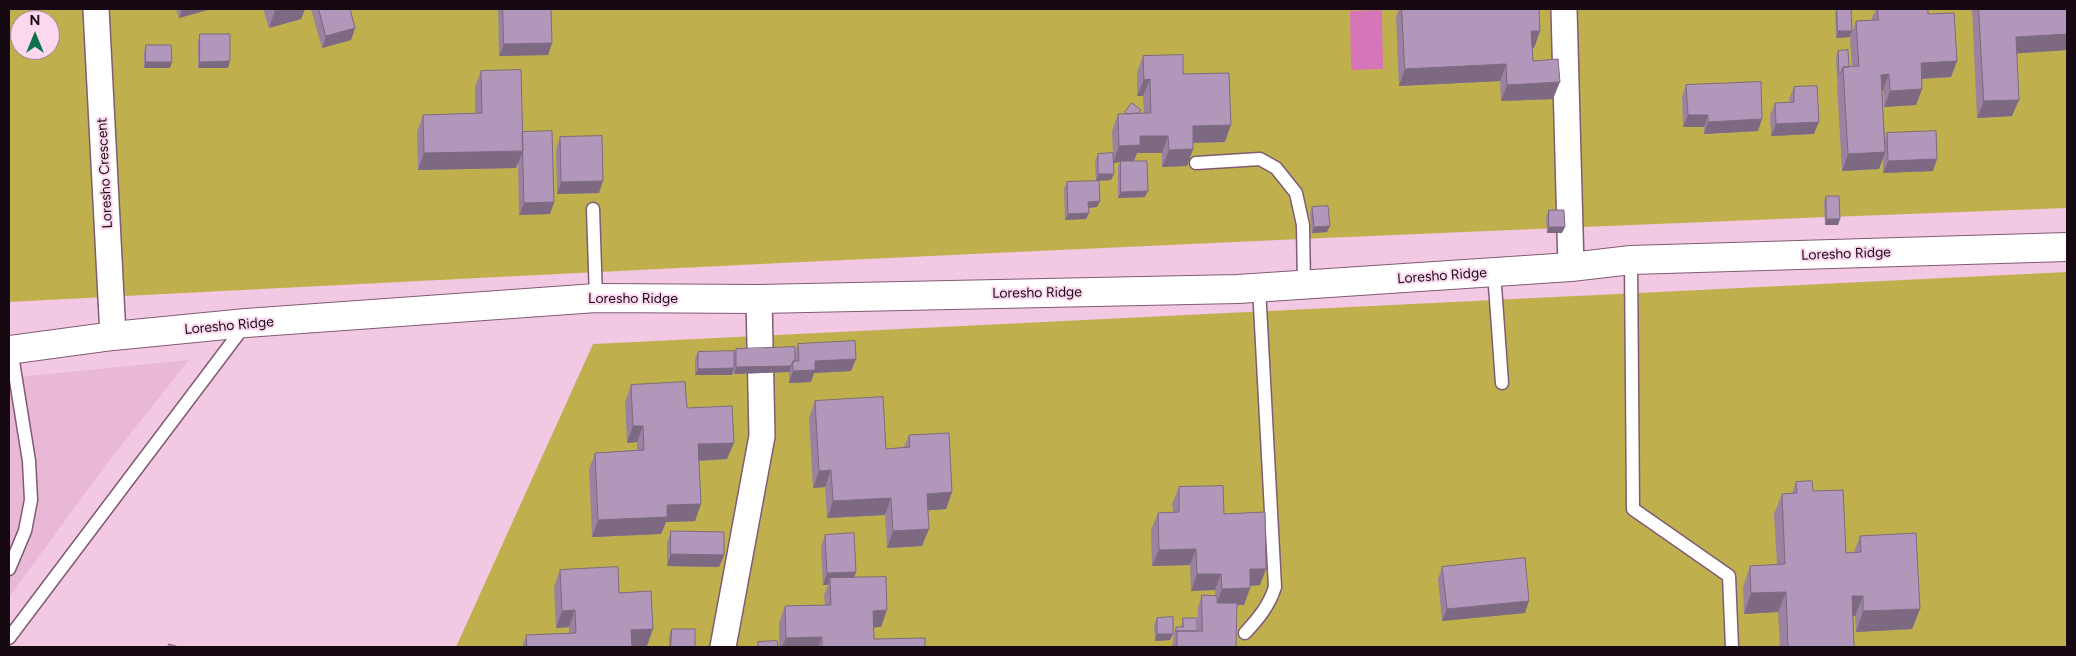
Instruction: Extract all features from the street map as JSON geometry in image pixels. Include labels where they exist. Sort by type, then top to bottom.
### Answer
[{"type":"main road","name":"Loresho Ridge","points":[[10,350],[114,336],[246,324],[596,298],[759,299],[1238,289],[1571,267],[1631,260],[2067,247]]},
{"type":"street","name":"Loresho Crescent","points":[[96,9],[114,336]]},
{"type":"street","points":[[1564,9],[1571,267]]},
{"type":"street","points":[[723,647],[762,436],[759,299]]},
{"type":"lane","points":[[1196,163],[1260,159],[1276,168],[1296,194],[1303,225],[1304,286]]},
{"type":"lane","points":[[593,209],[596,298]]},
{"type":"lane","points":[[1631,260],[1633,509],[1729,576],[1732,647]]},
{"type":"lane","points":[[1494,272],[1502,383]]},
{"type":"lane","points":[[1245,633],[1262,615],[1275,587],[1259,287]]},
{"type":"lane","points":[[9,638],[246,324]]},
{"type":"lane","points":[[9,569],[25,531],[31,500],[29,461],[10,350]]},
{"type":"shaded area","points":[[9,9],[2067,9],[2067,208],[1552,228],[9,302]]},
{"type":"shaded area","points":[[1382,10],[1383,69],[1351,70],[1350,11]]},
{"type":"shaded area","points":[[2067,272],[2067,647],[456,647],[593,344]]},
{"type":"shaded area","points":[[189,360],[108,462],[9,597],[9,378]]},
{"type":"building","points":[[319,9],[350,9],[355,28],[326,36]]},
{"type":"building","points":[[503,9],[551,9],[552,43],[504,44]]},
{"type":"building","points":[[1402,9],[1539,9],[1540,31],[1531,31],[1533,61],[1558,59],[1560,82],[1507,85],[1506,64],[1405,69]]},
{"type":"building","points":[[1837,9],[1851,9],[1852,31],[1838,31]]},
{"type":"building","points":[[1878,9],[1928,9],[1928,14],[1954,13],[1957,61],[1921,63],[1922,89],[1890,91],[1889,74],[1881,75],[1885,152],[1848,154],[1843,67],[1859,66],[1856,21],[1878,20]]},
{"type":"building","points":[[1979,9],[2067,9],[2067,34],[2016,37],[2019,100],[1984,101]]},
{"type":"building","points":[[200,34],[230,34],[230,61],[200,62]]},
{"type":"building","points":[[146,45],[171,45],[172,62],[146,62]]},
{"type":"building","points":[[1848,50],[1849,67],[1843,67],[1839,74],[1838,51]]},
{"type":"building","points":[[1183,55],[1183,74],[1229,73],[1231,125],[1193,126],[1193,149],[1169,150],[1168,136],[1140,136],[1140,145],[1119,146],[1118,114],[1151,113],[1150,79],[1144,80],[1143,56]]},
{"type":"building","points":[[521,70],[523,151],[424,153],[423,115],[482,113],[481,71]]},
{"type":"building","points":[[1761,82],[1762,119],[1708,122],[1708,115],[1688,115],[1686,85]]},
{"type":"building","points":[[1817,86],[1819,122],[1776,124],[1775,103],[1794,102],[1794,87]]},
{"type":"building","points":[[1132,103],[1141,110],[1138,113],[1127,114],[1125,112]]},
{"type":"building","points":[[552,131],[554,202],[524,203],[522,132]]},
{"type":"building","points":[[1936,131],[1937,159],[1888,161],[1887,133]]},
{"type":"building","points":[[602,136],[603,181],[561,182],[560,137]]},
{"type":"building","points":[[1113,153],[1114,174],[1098,174],[1098,154]]},
{"type":"building","points":[[1121,161],[1147,161],[1148,191],[1121,192]]},
{"type":"building","points":[[1099,181],[1100,201],[1088,202],[1089,213],[1068,214],[1067,182]]},
{"type":"building","points":[[1826,196],[1839,196],[1840,219],[1827,219]]},
{"type":"building","points":[[1328,206],[1330,226],[1314,227],[1312,207]]},
{"type":"building","points":[[1549,210],[1564,210],[1565,227],[1549,227]]},
{"type":"building","points":[[855,341],[856,359],[815,361],[815,370],[793,371],[793,361],[799,361],[798,344]]},
{"type":"building","points":[[795,347],[795,361],[793,361],[791,366],[736,367],[736,349]]},
{"type":"building","points":[[734,351],[734,368],[698,369],[698,352]]},
{"type":"building","points":[[685,382],[687,408],[732,406],[734,443],[698,444],[701,504],[667,505],[667,517],[598,520],[595,453],[644,450],[643,426],[633,426],[631,385]]},
{"type":"building","points":[[883,397],[886,449],[910,447],[909,435],[949,433],[952,492],[927,494],[929,529],[893,531],[891,498],[833,501],[831,470],[819,471],[815,401]]},
{"type":"building","points":[[1812,481],[1813,491],[1843,490],[1846,553],[1861,552],[1860,536],[1916,533],[1920,609],[1863,611],[1863,596],[1852,596],[1854,647],[1788,647],[1786,592],[1751,593],[1750,566],[1785,564],[1782,494],[1797,493],[1796,482]]},
{"type":"building","points":[[1223,486],[1224,514],[1265,512],[1266,569],[1250,569],[1250,588],[1222,589],[1221,574],[1197,574],[1196,549],[1159,550],[1158,513],[1179,512],[1179,487]]},
{"type":"building","points":[[671,531],[724,532],[724,555],[671,554]]},
{"type":"building","points":[[854,533],[856,572],[827,573],[825,535]]},
{"type":"building","points":[[1525,558],[1529,601],[1447,609],[1442,567]]},
{"type":"building","points":[[618,567],[619,593],[651,591],[653,629],[631,630],[632,647],[527,647],[526,635],[576,633],[575,610],[562,611],[560,570]]},
{"type":"building","points":[[886,577],[887,610],[873,611],[874,639],[925,638],[925,647],[822,647],[822,637],[786,638],[785,606],[831,605],[830,578]]},
{"type":"building","points":[[1202,595],[1217,596],[1217,603],[1237,603],[1236,647],[1177,647],[1177,631],[1202,631]]},
{"type":"building","points":[[1173,617],[1173,634],[1157,634],[1157,618]]},
{"type":"building","points":[[1183,618],[1197,618],[1197,631],[1176,632],[1176,627],[1183,627]]},
{"type":"building","points":[[672,629],[695,629],[695,647],[671,647]]},
{"type":"building","points":[[777,641],[778,647],[758,647],[758,642]]},
{"type":"building","points":[[169,644],[179,647],[168,647]]}]
